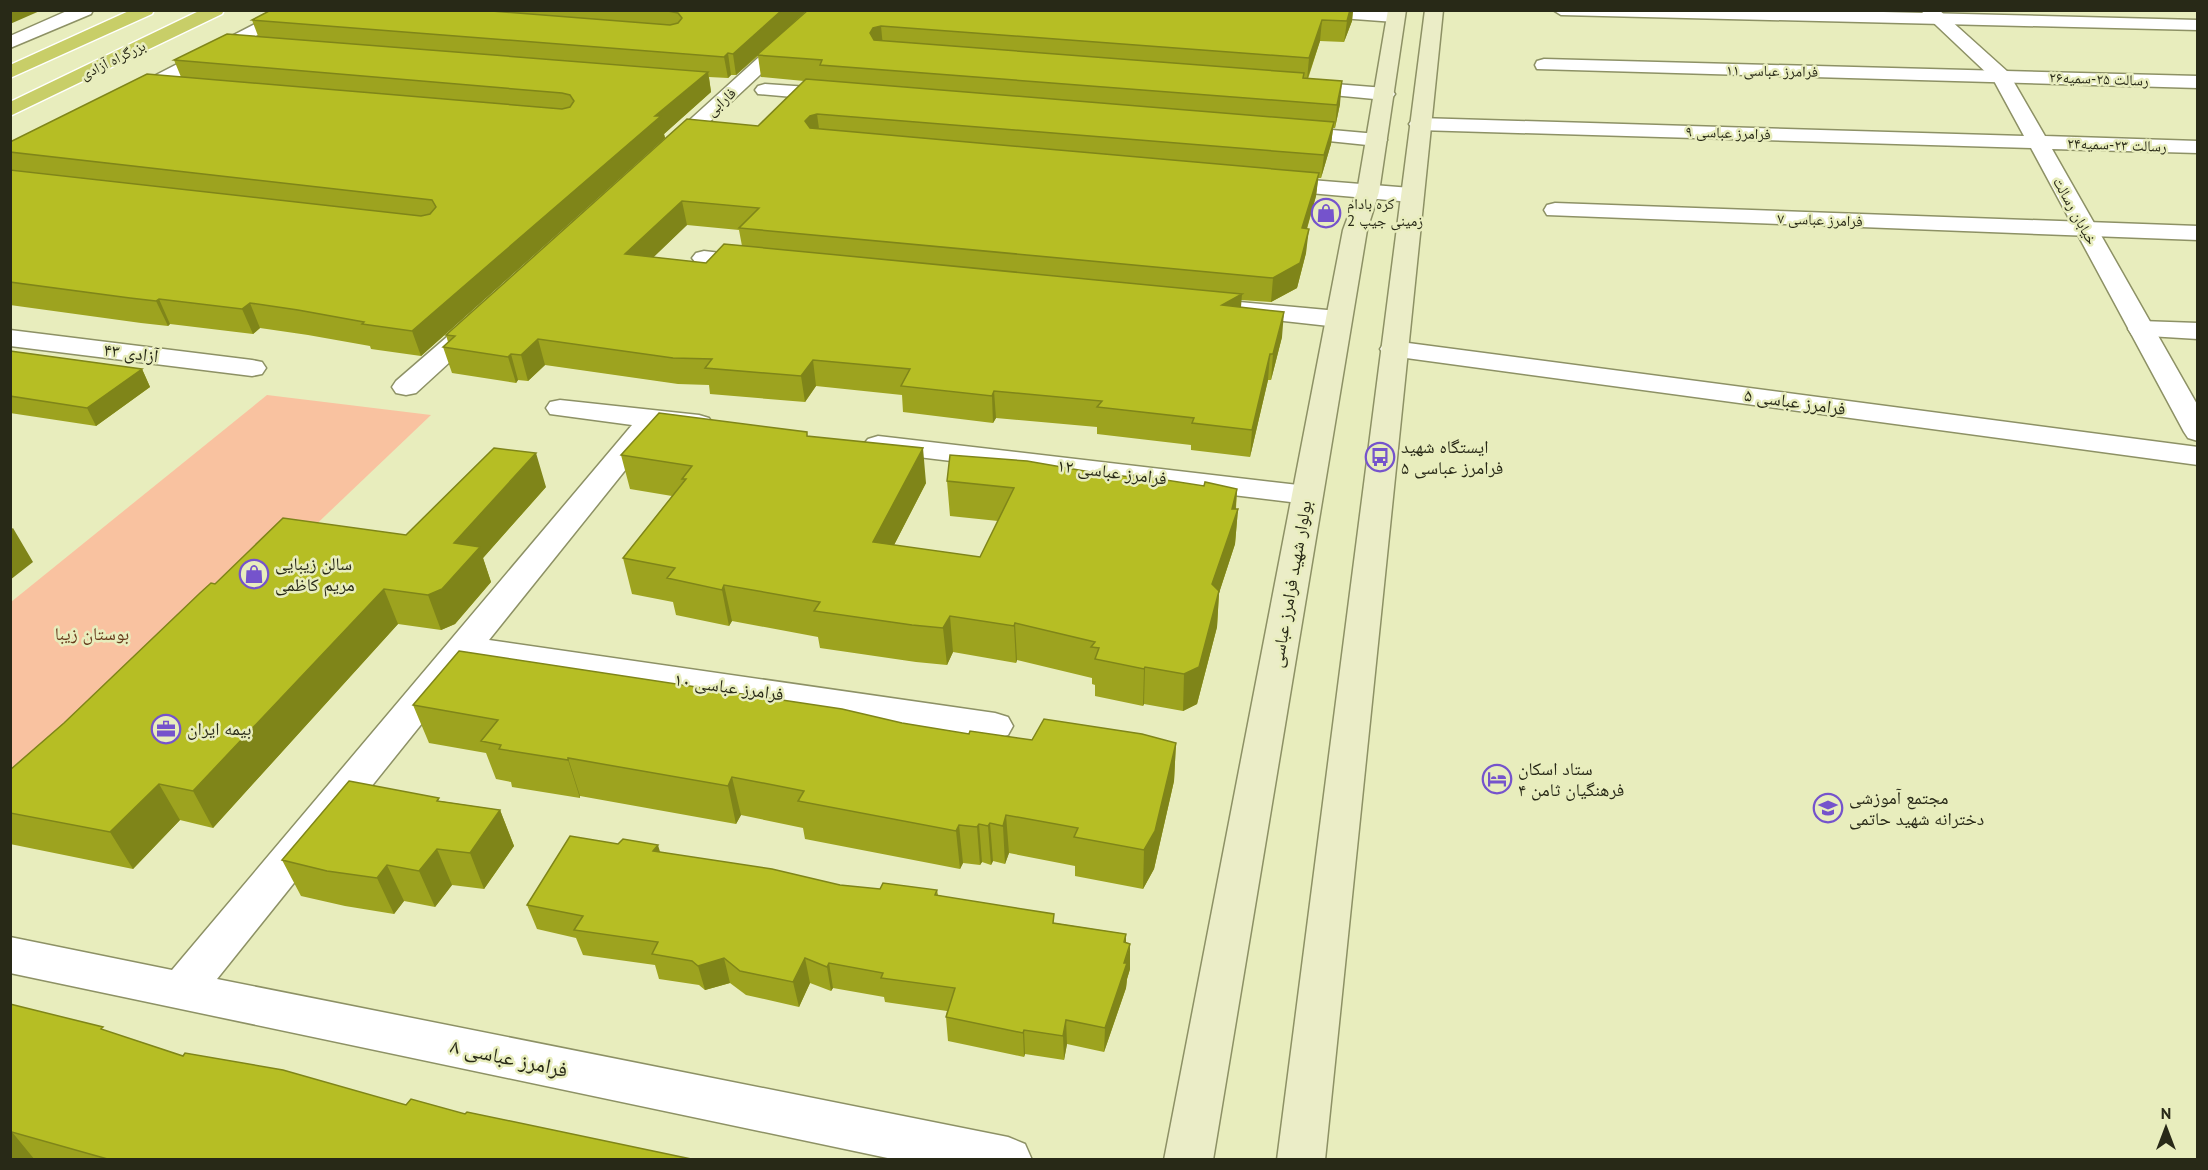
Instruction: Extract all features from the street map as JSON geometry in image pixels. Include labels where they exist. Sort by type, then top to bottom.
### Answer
[{"type":"highway","name":"بزرگراه آزادی","points":[[10,72],[146,10]]},
{"type":"highway","name":"بزرگراه آزادی","points":[[10,110],[216,10]]},
{"type":"main road","points":[[1301,1160],[1392,349],[1434,10]]},
{"type":"main road","name":"بولوار شهید فرامرز عباسی","points":[[1188,1160],[1338,319],[1355,230],[1368,192],[1396,14]]},
{"type":"street","points":[[11,42],[85,10]]},
{"type":"street","points":[[110,106],[296,10]]},
{"type":"street","name":"فارابی","points":[[652,164],[822,10]]},
{"type":"street","points":[[1299,10],[1396,14]]},
{"type":"street","points":[[1561,10],[1933,15],[2198,26]]},
{"type":"street","name":"خیابان رسالت","points":[[1933,15],[2001,76],[2198,432]]},
{"type":"street","points":[[228,45],[264,48]]},
{"type":"street","name":"فرامرز عباسی ۱۱","points":[[1544,65],[2001,76]]},
{"type":"street","name":"رسالت ۲۵-سمیه۲۶","points":[[2001,76],[2198,82]]},
{"type":"street","points":[[713,85],[737,87]]},
{"type":"street","points":[[1277,85],[1385,94]]},
{"type":"street","points":[[150,86],[186,89]]},
{"type":"street","points":[[765,90],[853,97]]},
{"type":"street","name":"فرامرز عباسی ۹","points":[[1419,124],[2037,142]]},
{"type":"street","points":[[1270,131],[1377,140]]},
{"type":"street","name":"رسالت ۲۳-سمیه۲۴","points":[[2037,142],[2198,147]]},
{"type":"street","points":[[1249,181],[1411,195]]},
{"type":"street","name":"فرامرز عباسی ۷","points":[[1555,210],[2198,233]]},
{"type":"street","points":[[704,258],[774,265]]},
{"type":"street","points":[[406,387],[494,307]]},
{"type":"street","points":[[1221,308],[1338,319]]},
{"type":"street","points":[[2141,329],[2198,331]]},
{"type":"street","name":"۴۳ آزادی","points":[[10,338],[252,368]]},
{"type":"street","name":"فرامرز عباسی ۵","points":[[1392,349],[2198,456]]},
{"type":"street","points":[[560,408],[724,427]]},
{"type":"street","points":[[181,991],[652,418]]},
{"type":"street","name":"فرامرز عباسی ۱۲","points":[[855,442],[1307,495]]},
{"type":"street","name":"فرامرز عباسی ۱۰","points":[[464,648],[995,726]]},
{"type":"street","name":"فرامرز عباسی ۸","points":[[10,955],[1008,1160]]},
{"type":"green space","name":"بوستان زیبا","points":[[267,395],[431,415],[11,815],[11,602]]},
{"type":"building","points":[[271,10],[479,10],[670,25],[678,23],[682,18],[678,13],[663,10],[782,10],[733,54],[728,53],[724,57],[252,20]]},
{"type":"building","points":[[808,10],[1350,10],[1347,21],[1322,20],[1309,58],[881,26],[873,28],[870,33],[874,40],[1304,73],[1303,78],[1342,81],[1337,105],[820,65],[822,60],[757,55]]},
{"type":"building","points":[[227,34],[708,72],[655,116],[661,116],[412,331],[250,303],[242,309],[159,299],[156,301],[130,298],[10,282],[10,170],[421,216],[430,214],[436,207],[432,200],[10,152],[10,142],[147,74],[562,109],[570,107],[574,101],[570,95],[562,93],[174,60]]},
{"type":"building","points":[[806,79],[1334,122],[1324,155],[817,114],[805,121],[810,128],[1319,173],[1302,228],[1309,229],[1300,263],[1273,278],[739,228],[759,208],[682,201],[625,254],[706,263],[724,244],[1242,294],[1222,305],[1284,312],[1273,354],[1270,354],[1252,430],[1192,423],[1194,418],[1097,407],[1102,401],[994,391],[992,396],[901,386],[910,369],[813,360],[801,376],[705,368],[712,359],[673,358],[538,339],[521,355],[511,354],[508,357],[443,347],[455,336],[446,335],[687,119],[758,126]]},
{"type":"building","points":[[10,351],[142,369],[87,408],[10,396]]},
{"type":"building","points":[[659,413],[807,432],[807,436],[923,448],[873,542],[980,557],[1014,488],[947,481],[950,455],[1027,461],[1102,474],[1132,477],[1134,475],[1204,486],[1205,482],[1237,489],[1232,509],[1238,509],[1212,584],[1219,591],[1199,667],[1184,674],[1095,659],[1099,648],[1091,647],[1095,642],[1015,623],[1014,626],[950,616],[943,628],[814,611],[820,602],[724,585],[722,590],[667,578],[675,568],[623,558],[686,479],[682,479],[692,466],[621,455]]},
{"type":"building","points":[[494,448],[536,453],[454,543],[480,547],[442,589],[428,595],[384,589],[193,791],[159,784],[110,832],[10,813],[10,770],[64,723],[211,583],[215,584],[283,518],[406,535]]},
{"type":"building","points":[[459,651],[842,709],[902,723],[969,734],[970,731],[1032,740],[1044,719],[1142,734],[1176,743],[1155,831],[1144,850],[1074,837],[1078,828],[1006,815],[1003,826],[990,823],[988,826],[979,824],[977,827],[959,825],[956,831],[798,801],[804,791],[732,777],[728,786],[568,758],[568,760],[499,749],[501,745],[481,741],[498,720],[413,705]]},
{"type":"building","points":[[349,781],[439,798],[437,801],[500,810],[470,853],[437,849],[419,871],[387,865],[377,878],[327,871],[282,860]]},
{"type":"building","points":[[570,836],[618,844],[623,839],[658,845],[653,851],[772,869],[840,885],[880,889],[883,883],[937,890],[935,895],[1054,914],[1053,923],[1126,934],[1124,942],[1130,944],[1124,963],[1127,963],[1105,1028],[1066,1020],[1063,1036],[1024,1030],[1023,1033],[946,1017],[955,988],[881,978],[883,973],[829,963],[827,967],[805,958],[793,982],[740,971],[724,958],[698,966],[692,961],[652,954],[658,942],[574,930],[583,916],[527,905]]},
{"type":"building","points":[[10,1004],[103,1027],[101,1029],[183,1056],[185,1053],[283,1070],[406,1105],[411,1099],[465,1114],[467,1112],[696,1160],[111,1160],[12,1132],[10,1134]]},
{"type":"place","name":"کره بادام زمینی جیپ 2","points":[[1326,213]]},
{"type":"place","name":"ایستگاه شهید فرامرز عباسی ۵","points":[[1380,457]]},
{"type":"place","name":"سالن زیبایی مریم کاظمی","points":[[254,574]]},
{"type":"place","name":"بیمه ایران","points":[[166,729]]},
{"type":"place","name":"ستاد اسکان فرهنگیان ثامن ۴","points":[[1497,779]]},
{"type":"place","name":"مجتمع آموزشی دخترانه شهید حاتمی","points":[[1828,808]]}]
